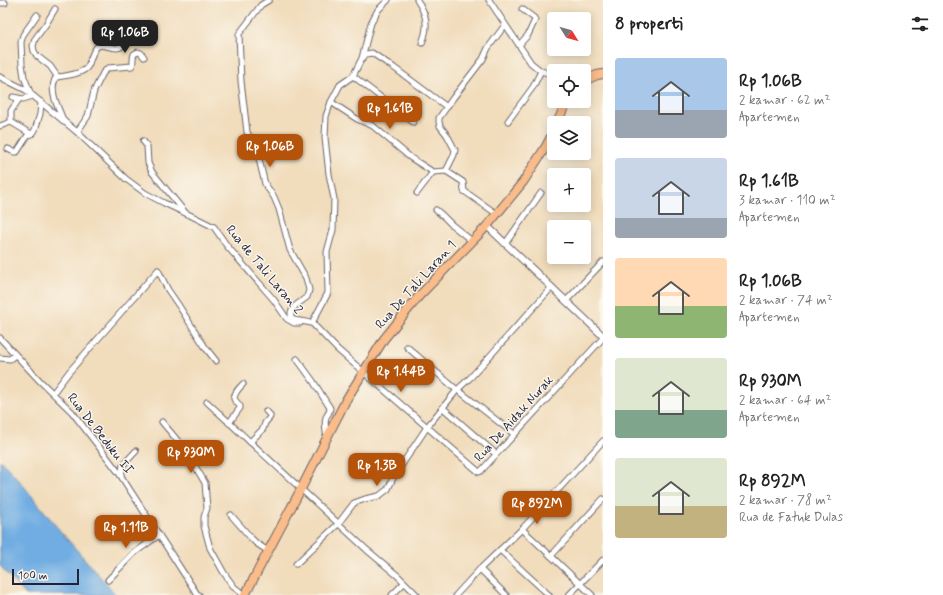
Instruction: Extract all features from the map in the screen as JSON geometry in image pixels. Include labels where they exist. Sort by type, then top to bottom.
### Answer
[{"type":"main road","points":[[591,78],[603,74]]},
{"type":"main road","name":"Rua De Tali Laran 1","points":[[245,595],[346,400],[384,339],[419,296],[487,226],[523,182],[547,144]]},
{"type":"street","points":[[269,0],[261,5],[239,34],[241,81],[247,132],[258,155],[265,184],[274,197],[277,205],[290,250],[306,278],[309,290],[307,297],[295,306],[291,312],[291,316],[294,320],[312,323]]},
{"type":"street","name":"Rua de Tali Laran 2","points":[[0,77],[26,90],[41,102],[126,178],[145,193],[214,227],[227,246],[274,300],[287,319],[294,323],[312,323],[328,293],[328,252],[332,230],[334,198],[329,174],[325,138],[326,116],[331,102],[340,85],[353,76],[362,58],[371,23],[378,10],[388,0]]},
{"type":"street","points":[[417,0],[423,9],[426,21],[422,43]]},
{"type":"street","points":[[489,0],[531,64],[541,71],[547,73]]},
{"type":"street","points":[[55,9],[35,39],[33,46],[37,56],[50,66],[57,76],[56,77],[69,76],[84,70],[88,66],[98,47],[121,47],[126,37]]},
{"type":"street","points":[[519,45],[528,35],[535,20],[522,9]]},
{"type":"street","points":[[13,98],[26,98],[32,95],[24,77],[21,42],[23,35],[37,15]]},
{"type":"street","points":[[446,170],[455,150],[440,126],[440,118],[505,25]]},
{"type":"street","points":[[76,132],[88,116],[94,92],[103,73],[108,68],[132,66],[134,64],[133,56],[138,52],[144,57]]},
{"type":"street","points":[[362,58],[366,54],[372,53],[447,107]]},
{"type":"street","points":[[508,121],[533,87],[541,71]]},
{"type":"street","points":[[57,76],[54,81],[54,94],[64,123]]},
{"type":"street","points":[[353,76],[413,122]]},
{"type":"street","points":[[11,122],[11,111],[20,98]]},
{"type":"street","points":[[8,149],[17,152],[27,136],[34,132],[38,121],[41,102]]},
{"type":"street","points":[[331,102],[357,119],[373,126],[411,158],[433,172],[446,170],[463,182],[464,191],[497,214]]},
{"type":"street","points":[[0,126],[11,122]]},
{"type":"street","points":[[11,122],[31,134]]},
{"type":"street","points":[[143,141],[147,146],[148,163],[152,172],[186,213]]},
{"type":"street","points":[[416,193],[433,172]]},
{"type":"street","points":[[505,244],[541,193]]},
{"type":"street","points":[[436,210],[472,242]]},
{"type":"street","points":[[487,226],[603,337]]},
{"type":"street","points":[[566,301],[603,262]]},
{"type":"street","points":[[53,392],[158,270],[168,290],[205,347],[216,361]]},
{"type":"street","points":[[296,564],[338,524],[354,503],[379,496],[388,489],[393,478],[427,427],[442,408],[552,287]]},
{"type":"street","name":"Rua De Aidak Nurak","points":[[312,323],[337,349],[479,472],[603,337]]},
{"type":"street","name":"Rua De Beduku II","points":[[0,338],[40,381],[72,412],[121,476],[198,594]]},
{"type":"street","points":[[407,347],[514,434]]},
{"type":"street","points":[[0,358],[10,358],[15,355]]},
{"type":"street","points":[[297,359],[330,408],[330,411],[326,417],[325,426],[327,438]]},
{"type":"street","points":[[229,423],[240,408],[234,397],[237,390],[243,384]]},
{"type":"street","points":[[207,402],[417,595]]},
{"type":"street","points":[[442,408],[496,454]]},
{"type":"street","points":[[250,442],[263,429],[265,423],[270,417],[266,411]]},
{"type":"street","points":[[162,422],[183,448],[205,482],[207,508],[204,517],[204,526],[210,548],[234,587],[245,595]]},
{"type":"street","points":[[459,594],[480,569],[522,529],[603,441]]},
{"type":"street","points":[[121,476],[123,465],[136,451]]},
{"type":"street","points":[[551,556],[603,499]]},
{"type":"street","points":[[231,515],[256,543],[268,551]]},
{"type":"street","points":[[522,529],[592,595]]},
{"type":"street","points":[[108,580],[133,554],[159,535]]},
{"type":"street","points":[[500,550],[549,595]]},
{"type":"street","points":[[569,595],[603,560]]},
{"type":"street","points":[[480,569],[506,595]]},
{"type":"street","points":[[392,595],[404,583]]},
{"type":"water","points":[[0,460],[18,479],[61,532],[116,595],[26,595],[0,566]]}]
